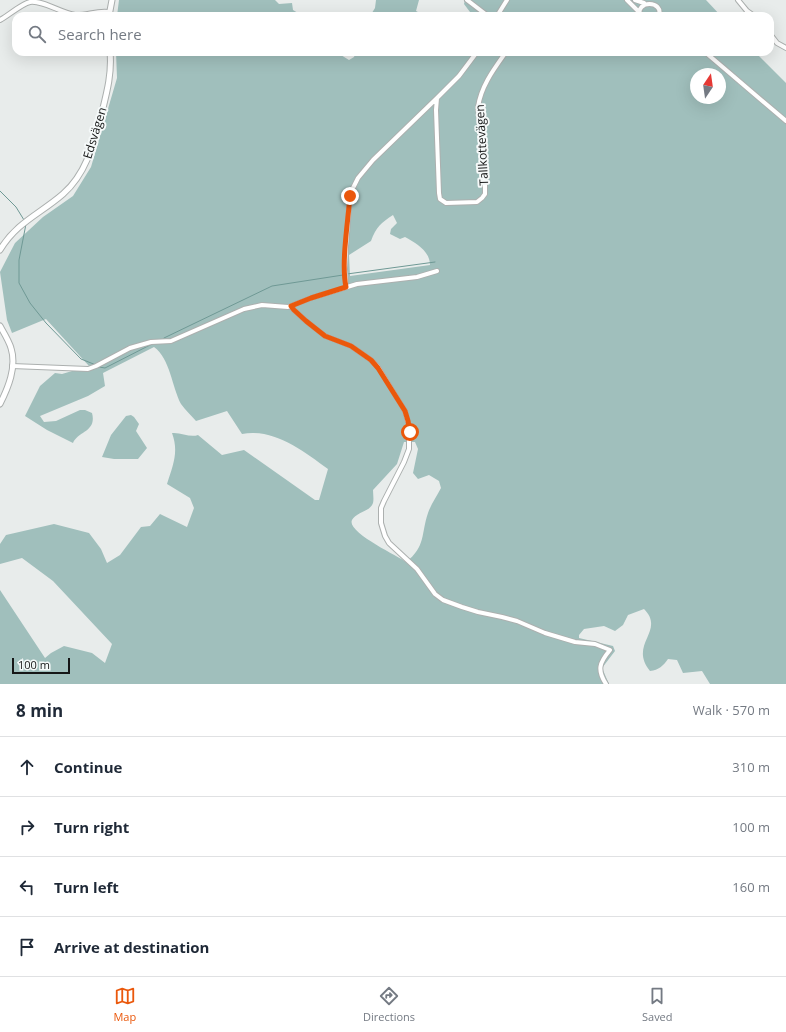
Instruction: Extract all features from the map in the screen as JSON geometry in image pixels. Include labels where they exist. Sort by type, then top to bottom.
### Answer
[{"type":"street","points":[[109,12],[112,0]]},
{"type":"street","points":[[467,0],[483,12]]},
{"type":"street","points":[[500,12],[507,0]]},
{"type":"street","points":[[627,0],[637,12]]},
{"type":"street","points":[[635,0],[657,2],[659,12]]},
{"type":"street","points":[[738,0],[748,12]]},
{"type":"street","points":[[640,12],[641,6],[646,1]]},
{"type":"street","points":[[13,12],[30,2],[43,4],[66,12]]},
{"type":"street","points":[[0,20],[12,13]]},
{"type":"street","points":[[774,39],[786,48]]},
{"type":"street","name":"Edsvägen","points":[[0,250],[7,239],[21,225],[63,194],[78,177],[84,167],[94,143],[108,87],[111,69],[110,56]]},
{"type":"street","points":[[346,287],[346,246],[352,188],[373,160],[436,100],[459,76],[474,56]]},
{"type":"street","name":"Tallkottevägen","points":[[436,100],[440,199],[446,203],[477,202],[485,194],[478,107],[479,100],[487,80],[503,56]]},
{"type":"street","points":[[710,56],[786,121]]},
{"type":"street","points":[[12,366],[88,369],[130,348],[151,342],[172,341],[244,309],[262,305],[291,306],[311,298],[366,282],[417,277],[437,271]]},
{"type":"street","points":[[291,306],[306,321],[325,336],[351,346],[371,360],[378,368],[405,411],[410,437],[408,452],[382,508],[381,523],[389,544],[417,569],[435,594],[443,600],[478,612],[517,621],[545,633],[575,642],[595,644],[610,650],[600,668],[600,672],[606,684]]},
{"type":"street","points":[[0,326],[11,347],[12,366],[10,380],[0,404]]},
{"type":"shaded area","points":[[119,0],[275,0],[279,4],[292,3],[293,10],[296,12],[118,12]]},
{"type":"shaded area","points":[[376,0],[419,0],[416,11],[418,12],[372,12],[375,8]]},
{"type":"shaded area","points":[[465,0],[706,0],[717,12],[470,12],[464,4]]},
{"type":"shaded area","points":[[116,56],[342,56],[349,60],[354,56],[759,56],[786,83],[786,684],[710,684],[702,671],[683,673],[677,660],[668,659],[656,670],[650,671],[644,661],[643,653],[651,624],[650,617],[644,609],[628,615],[623,625],[615,631],[604,626],[584,629],[579,635],[579,638],[613,646],[615,651],[602,668],[609,684],[0,684],[0,590],[45,658],[64,646],[92,653],[105,663],[112,644],[53,581],[22,558],[0,564],[0,544],[6,535],[54,524],[89,533],[101,549],[107,563],[120,555],[141,527],[150,526],[160,514],[187,527],[194,508],[190,498],[167,484],[173,465],[175,452],[172,433],[192,436],[198,435],[222,455],[244,450],[315,500],[319,500],[328,469],[288,442],[265,434],[242,434],[227,411],[196,421],[181,404],[164,358],[154,347],[103,373],[105,386],[88,396],[40,416],[44,422],[56,421],[80,410],[85,410],[92,413],[93,419],[90,428],[75,439],[73,443],[47,430],[25,416],[40,386],[55,373],[62,374],[89,366],[46,319],[12,333],[7,320],[0,272],[15,243],[43,217],[73,196],[91,167],[117,78]],"holes":[[[393,215],[397,223],[391,229],[390,234],[400,239],[405,237],[422,248],[428,256],[430,265],[350,276],[349,255],[371,241],[375,232],[382,223]],[[404,442],[415,442],[418,449],[413,473],[418,479],[429,475],[439,481],[441,488],[428,513],[420,545],[417,551],[406,562],[364,537],[352,525],[352,520],[354,517],[371,506],[373,503],[373,490],[397,464]]]},
{"type":"shaded area","points":[[131,415],[139,424],[136,431],[147,448],[138,459],[114,459],[102,457],[111,435],[126,416]]},
{"type":"waterway","points":[[0,191],[16,207],[24,220]]},
{"type":"waterway","points":[[26,224],[19,260],[19,283],[30,303],[46,323],[81,359],[96,365]]},
{"type":"waterway","points":[[347,274],[435,262]]},
{"type":"waterway","points":[[164,338],[272,286],[343,275]]},
{"type":"waterway","points":[[99,367],[105,368],[152,344]]},
{"type":"route","points":[[350,196],[346,246],[346,287],[291,306],[306,321],[325,336],[351,346],[371,360],[378,368],[405,411],[410,432]]}]
